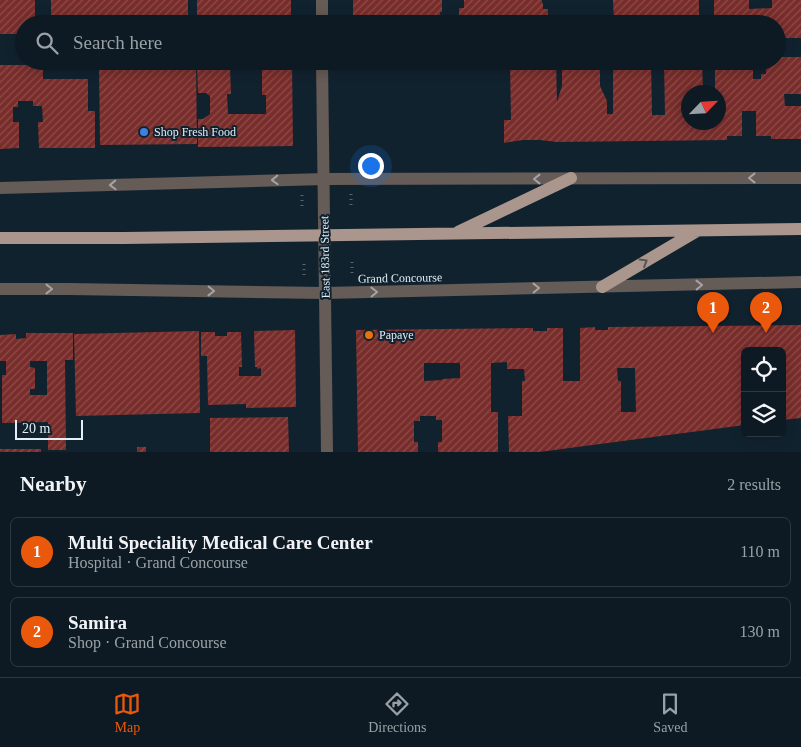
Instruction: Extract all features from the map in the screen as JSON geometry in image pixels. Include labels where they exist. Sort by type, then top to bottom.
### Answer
[{"type":"main road","points":[[453,234],[571,178]]},
{"type":"main road","points":[[0,238],[801,230]]},
{"type":"main road","points":[[602,287],[697,231]]},
{"type":"street","points":[[322,0],[322,15]]},
{"type":"street","name":"East 183rd Street","points":[[322,70],[327,452]]},
{"type":"street","points":[[0,188],[324,179],[801,178]]},
{"type":"street","name":"Grand Concourse","points":[[0,289],[325,293],[801,282]]},
{"type":"path","points":[[351,191],[351,209]]},
{"type":"path","points":[[302,192],[302,209]]},
{"type":"path","points":[[352,262],[352,280]]},
{"type":"path","points":[[304,264],[304,278]]},
{"type":"building","points":[[0,0],[35,0],[35,15],[15,15],[15,34],[0,34]]},
{"type":"building","points":[[51,0],[188,0],[188,15],[51,15]]},
{"type":"building","points":[[197,0],[291,0],[291,15],[197,15]]},
{"type":"building","points":[[353,0],[442,0],[440,15],[353,15]]},
{"type":"building","points":[[464,0],[542,0],[543,9],[548,9],[548,15],[459,15],[459,8],[464,8]]},
{"type":"building","points":[[613,0],[699,0],[699,15],[614,15]]},
{"type":"building","points":[[714,0],[749,0],[749,9],[772,8],[772,0],[801,0],[801,38],[786,38],[786,15],[714,15]]},
{"type":"building","points":[[786,57],[801,57],[801,94],[784,94],[785,106],[801,106],[801,139],[771,139],[771,136],[756,136],[756,111],[742,111],[742,136],[727,136],[727,140],[557,142],[523,140],[504,143],[504,120],[511,120],[510,70],[556,70],[557,102],[562,86],[562,70],[600,70],[600,86],[607,101],[607,114],[613,114],[613,70],[651,70],[652,115],[665,115],[664,70],[702,70],[703,85],[681,85],[681,130],[726,130],[726,85],[715,85],[715,70],[753,70],[753,79],[761,79],[761,74],[766,74],[766,70],[786,70]]},
{"type":"building","points":[[0,65],[15,65],[15,70],[43,70],[43,79],[88,79],[88,111],[95,111],[95,148],[39,148],[38,122],[43,122],[42,106],[33,106],[33,101],[18,101],[18,107],[13,107],[13,122],[19,122],[19,148],[0,149]]},
{"type":"building","points":[[99,70],[196,70],[197,144],[100,145]]},
{"type":"building","points":[[197,70],[230,70],[231,94],[227,94],[228,114],[266,114],[266,95],[262,95],[262,70],[292,70],[293,146],[198,147],[198,119],[203,119],[210,114],[210,96],[206,93],[198,93]]},
{"type":"building","points":[[801,325],[801,418],[786,420],[786,347],[741,347],[741,426],[539,452],[509,452],[508,416],[522,416],[522,381],[525,381],[524,369],[507,369],[507,362],[491,363],[491,412],[498,412],[498,452],[438,452],[438,442],[442,442],[442,420],[436,420],[436,416],[420,416],[420,421],[414,421],[414,442],[418,442],[418,452],[358,452],[356,330],[533,328],[533,331],[547,331],[547,328],[563,328],[563,381],[580,381],[580,328],[595,327],[595,330],[608,330],[608,327]],"holes":[[[424,363],[460,363],[460,378],[424,381]],[[617,368],[635,368],[636,412],[621,412],[621,381],[618,381]]]},
{"type":"building","points":[[295,330],[296,407],[246,408],[246,404],[208,405],[207,356],[201,356],[201,332],[215,332],[215,336],[227,336],[227,332],[241,332],[242,367],[239,367],[239,376],[261,376],[261,368],[257,369],[255,367],[254,331]]},
{"type":"building","points":[[199,331],[200,413],[76,416],[74,334]]},
{"type":"building","points":[[26,333],[73,333],[73,360],[65,360],[66,450],[48,450],[48,422],[2,423],[2,375],[6,375],[6,361],[0,361],[0,335],[16,334],[16,339],[26,338]],"holes":[[[30,361],[47,361],[47,395],[30,395],[30,389],[35,389],[35,368],[30,367]]]},
{"type":"building","points":[[288,417],[289,452],[210,452],[210,418]]},
{"type":"building","points":[[137,447],[146,447],[146,452],[137,452]]},
{"type":"building","points":[[0,449],[41,449],[41,452],[0,452]]},
{"type":"place","name":"Shop Fresh Food","points":[[144,132]]},
{"type":"place","name":"Multi Speciality Medical Care Center","points":[[713,333]]},
{"type":"place","name":"Samira","points":[[766,333]]},
{"type":"place","name":"Papaye","points":[[369,335]]}]
